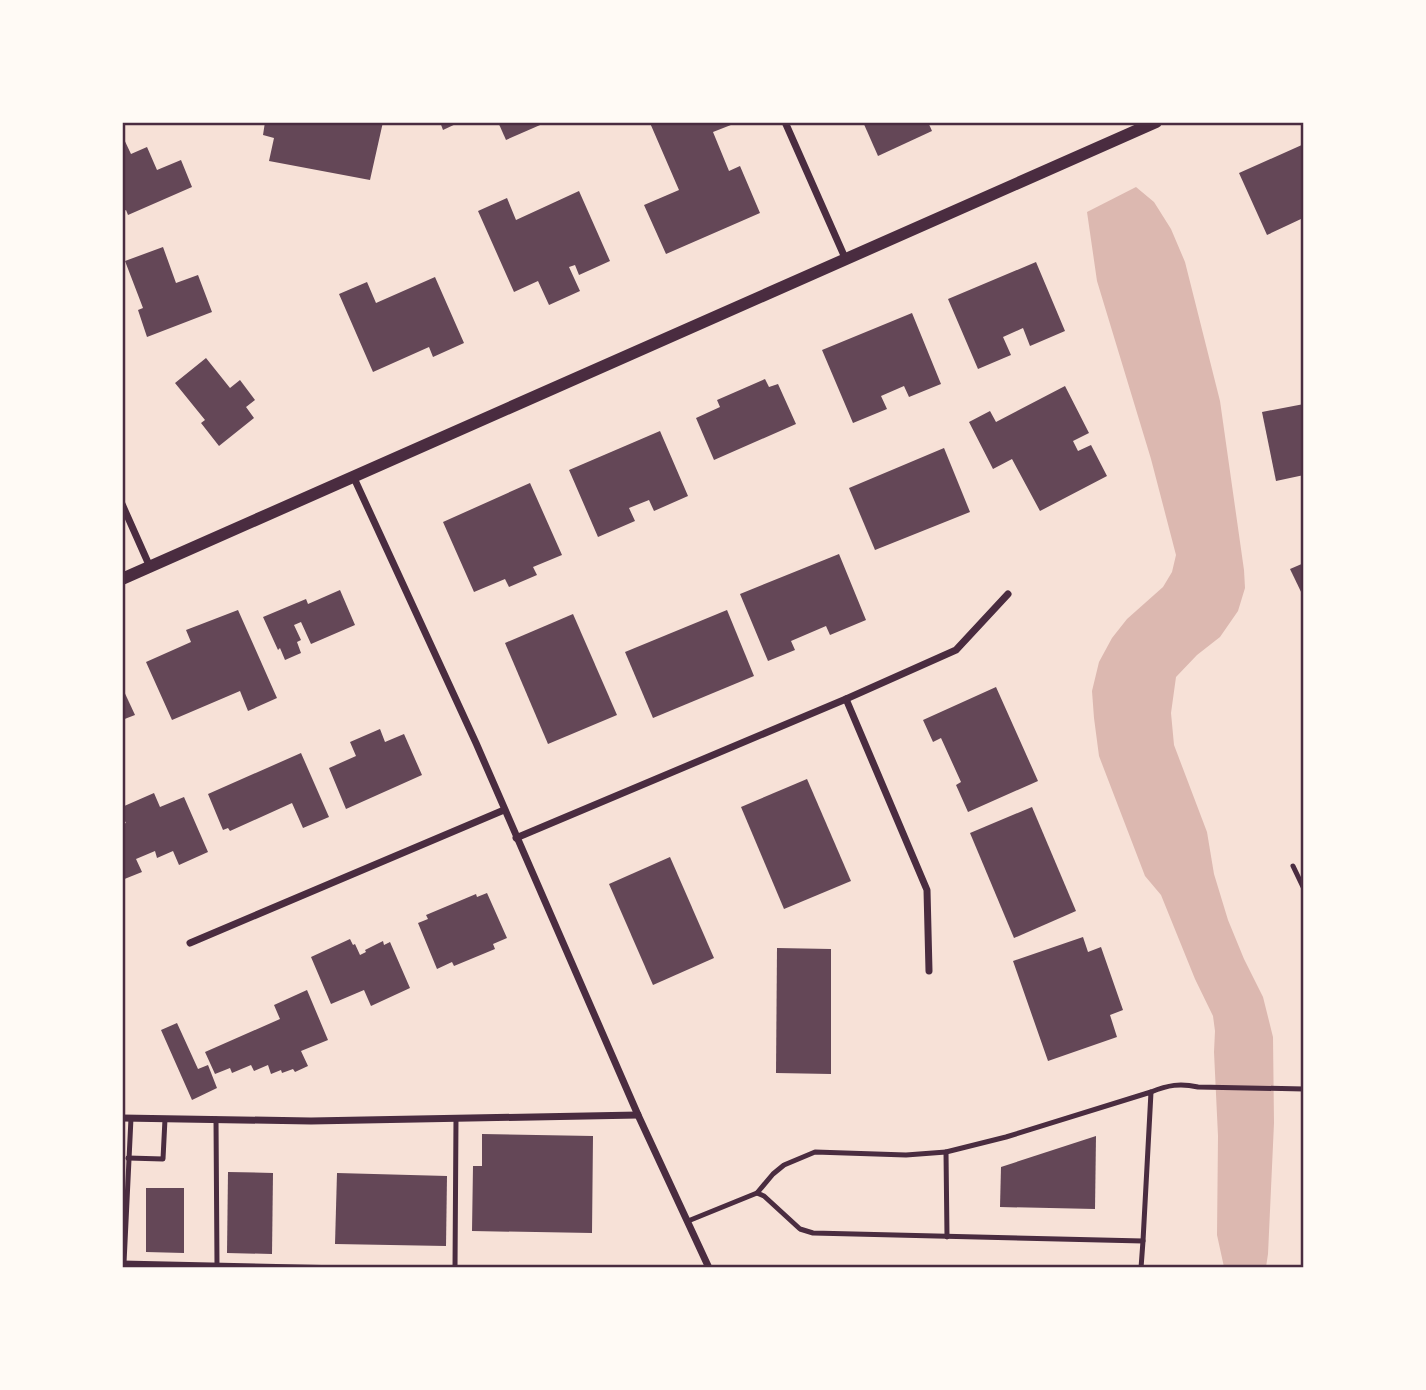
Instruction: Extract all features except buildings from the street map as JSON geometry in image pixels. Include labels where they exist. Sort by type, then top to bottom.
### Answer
[{"type":"street","points":[[785,122],[846,261]]},
{"type":"street","points":[[122,579],[1156,122]]},
{"type":"street","points":[[354,478],[709,1268]]},
{"type":"street","points":[[122,504],[150,567]]},
{"type":"street","points":[[516,838],[956,650],[1008,594]]},
{"type":"street","points":[[846,699],[928,890],[929,971]]},
{"type":"street","points":[[190,943],[504,810]]},
{"type":"street","points":[[127,1118],[311,1121],[638,1115]]},
{"type":"lane","points":[[1293,866],[1304,889]]},
{"type":"lane","points":[[688,1221],[757,1193],[773,1174],[785,1165],[815,1152],[906,1155],[946,1152],[1006,1137],[1167,1086],[1182,1084],[1198,1087],[1301,1089]]},
{"type":"lane","points":[[1141,1268],[1150,1091]]},
{"type":"lane","points":[[127,1118],[128,1158],[123,1263],[344,1268]]},
{"type":"lane","points":[[455,1268],[456,1118]]},
{"type":"lane","points":[[128,1158],[163,1159],[165,1119]]},
{"type":"lane","points":[[216,1119],[217,1266]]},
{"type":"lane","points":[[946,1152],[947,1237]]},
{"type":"lane","points":[[757,1193],[764,1196],[800,1230],[813,1233],[1143,1241]]},
{"type":"shaded area","points":[[1136,187],[1154,202],[1171,229],[1185,262],[1220,401],[1244,570],[1245,588],[1238,611],[1220,637],[1197,655],[1176,677],[1171,713],[1174,745],[1207,832],[1214,874],[1228,920],[1263,997],[1273,1037],[1274,1123],[1266,1267],[1224,1267],[1217,1235],[1218,1136],[1213,1016],[1161,895],[1145,876],[1099,756],[1094,718],[1092,691],[1099,662],[1112,638],[1127,619],[1163,587],[1172,572],[1176,555],[1151,459],[1097,281],[1087,212]]}]
